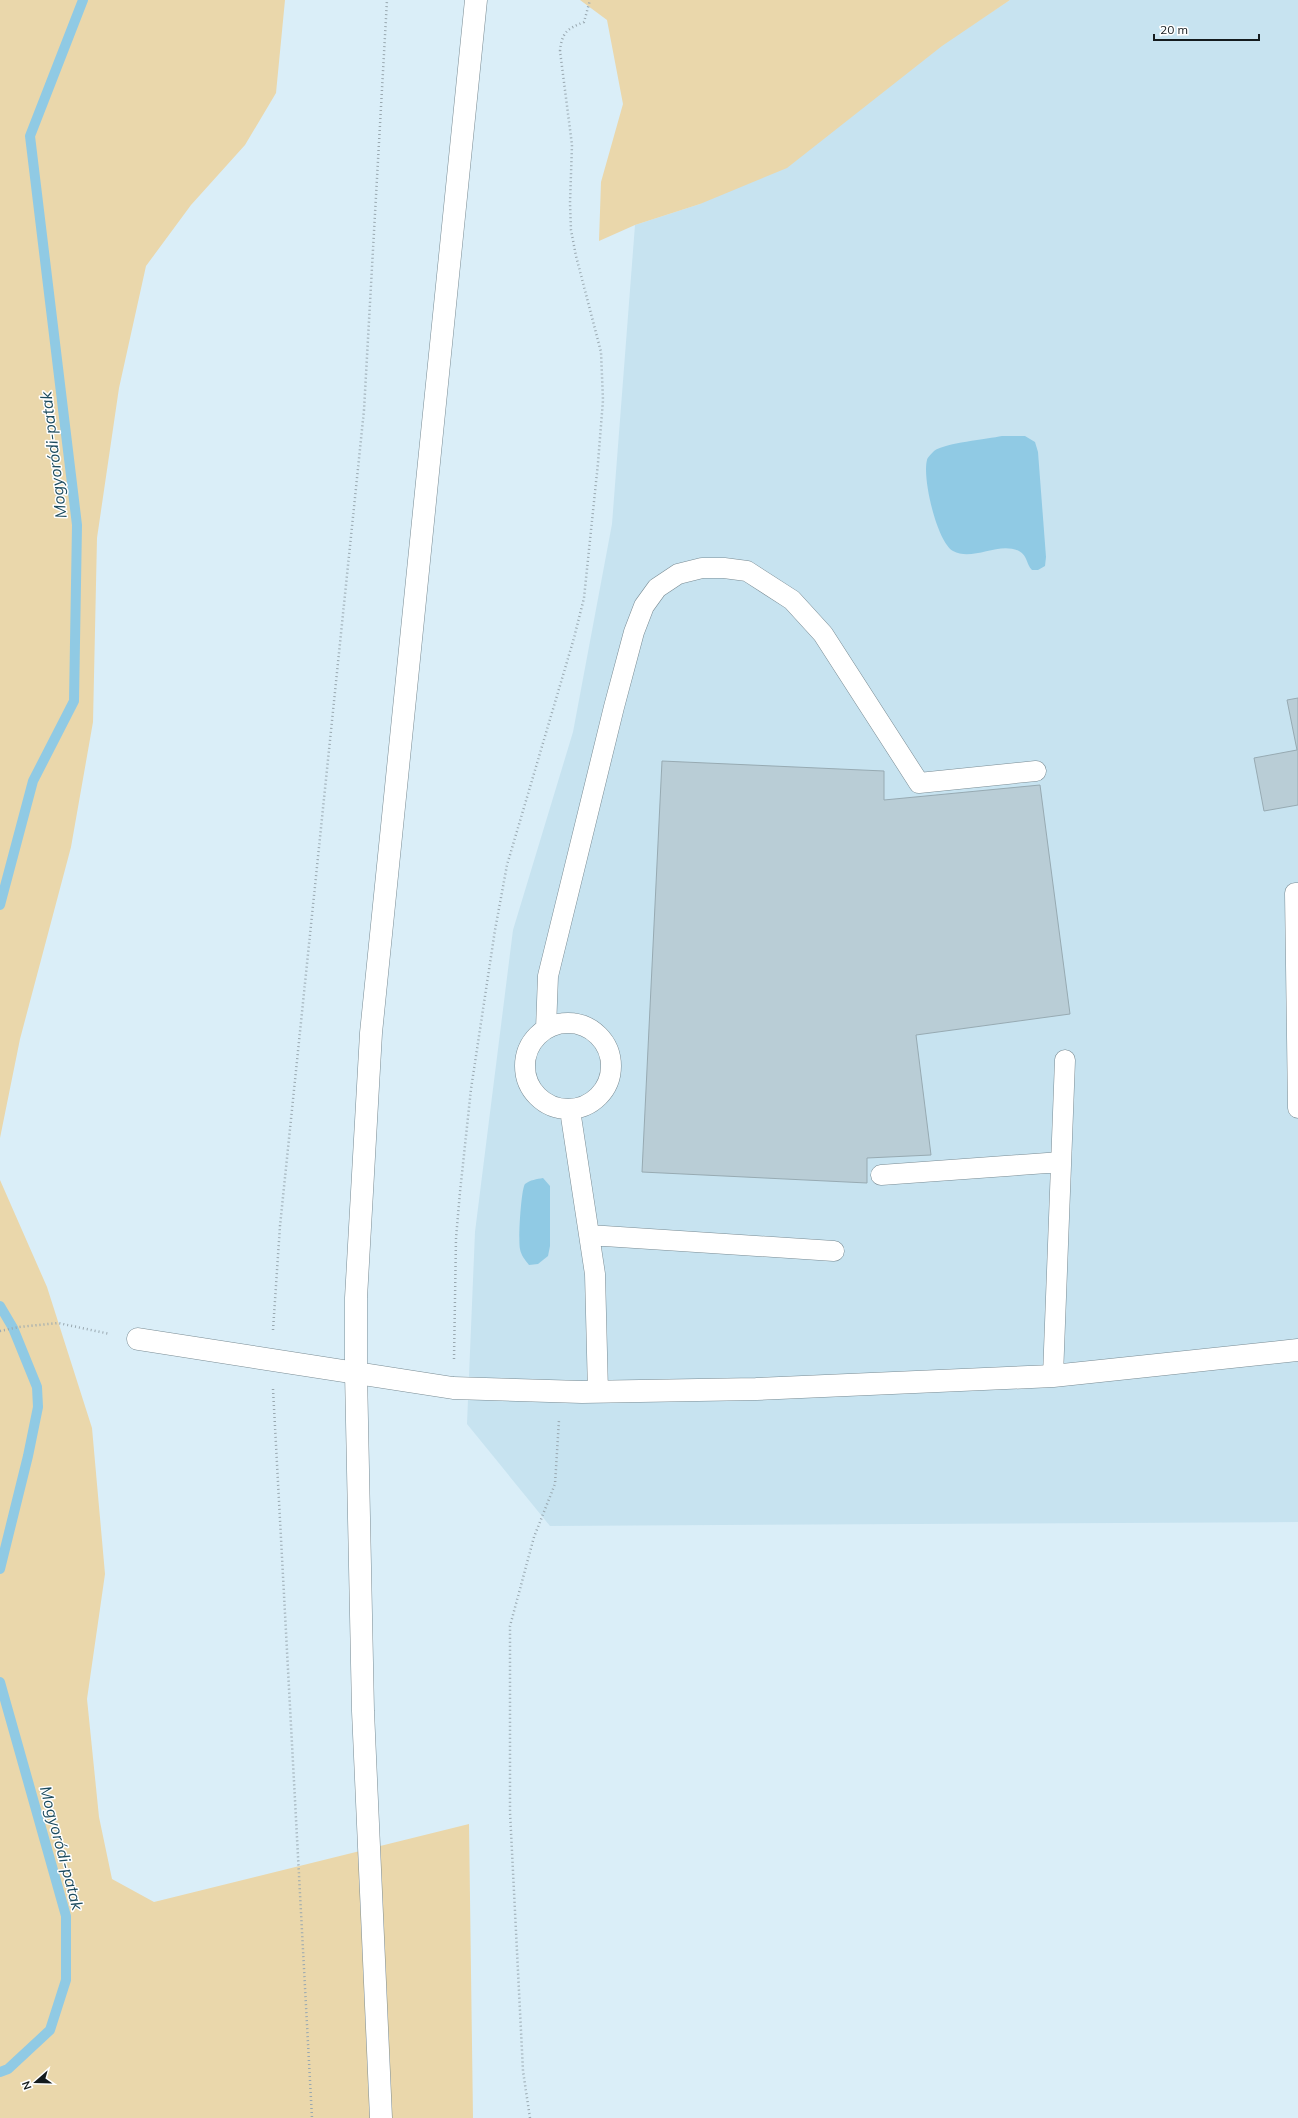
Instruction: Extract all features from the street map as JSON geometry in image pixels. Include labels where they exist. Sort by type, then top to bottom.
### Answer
[{"type":"main road","points":[[381,2118],[363,1711],[356,1373],[356,1298],[371,1033],[476,0]]},
{"type":"main road","points":[[138,1339],[453,1388],[598,1392],[756,1389],[1053,1376],[1298,1350]]},
{"type":"lane","points":[[546,1029],[548,976],[634,632],[644,606],[656,588],[678,574],[702,568],[724,568],[747,571],[792,600],[824,634],[919,783],[1036,771]]},
{"type":"lane","points":[[1298,893],[1295,894],[1298,1108]]},
{"type":"lane","points":[[577,1023],[596,1032],[609,1048],[612,1070],[606,1090],[590,1104],[570,1110],[550,1106],[533,1093],[525,1073],[526,1052],[537,1034],[555,1024],[577,1023]]},
{"type":"lane","points":[[1053,1376],[1065,1060]]},
{"type":"lane","points":[[570,1110],[595,1274],[598,1392]]},
{"type":"lane","points":[[881,1176],[1061,1162]]},
{"type":"lane","points":[[589,1235],[834,1251]]},
{"type":"path","points":[[312,2118],[271,1359],[280,1226],[364,410],[387,0]]},
{"type":"path","points":[[453,1388],[456,1238],[460,1192],[471,1089],[495,930],[507,865],[574,638],[584,598],[598,463],[603,400],[601,352],[576,256],[571,230],[570,203],[572,145],[560,51],[561,39],[568,29],[584,22],[590,0]]},
{"type":"path","points":[[0,1331],[19,1327],[58,1323],[138,1339]]},
{"type":"path","points":[[530,2118],[523,2071],[510,1820],[510,1626],[534,1537],[555,1484],[560,1391]]},
{"type":"shaded area","points":[[0,0],[285,0],[276,93],[245,145],[191,205],[146,266],[119,388],[97,538],[93,722],[71,847],[20,1039],[0,1138]]},
{"type":"shaded area","points":[[580,0],[1010,0],[942,46],[787,168],[700,204],[635,225],[599,241],[601,182],[623,104],[607,20]]},
{"type":"shaded area","points":[[1010,0],[1298,0],[1298,1522],[550,1526],[467,1424],[475,1232],[513,930],[573,732],[612,524],[635,225],[700,204]]},
{"type":"shaded area","points":[[0,1180],[47,1287],[92,1428],[105,1574],[87,1699],[99,1817],[112,1879],[154,1902],[469,1824],[473,2118],[0,2118]]},
{"type":"water","points":[[1002,436],[1025,436],[1035,442],[1038,452],[1046,557],[1045,566],[1038,570],[1032,570],[1022,553],[1011,549],[1003,548],[969,554],[961,554],[953,551],[941,536],[932,509],[926,469],[927,459],[932,453],[939,448],[947,446]]},
{"type":"water","points":[[543,1178],[550,1186],[550,1246],[548,1256],[538,1264],[529,1265],[521,1253],[519,1244],[522,1195],[525,1184]]},
{"type":"building","points":[[1298,698],[1298,805],[1264,811],[1254,758],[1297,750],[1287,700]]},
{"type":"building","points":[[662,761],[884,771],[884,800],[1040,785],[1070,1014],[916,1035],[931,1155],[867,1158],[867,1183],[642,1172]]},
{"type":"waterway","name":"Mogyoródi-patak","points":[[0,905],[33,781],[74,701],[77,525],[30,136],[83,0]]},
{"type":"waterway","name":"Mogyoródi-patak","points":[[0,1306],[13,1328],[37,1387],[38,1407],[28,1456],[0,1569]]},
{"type":"waterway","name":"Mogyoródi-patak","points":[[0,1682],[66,1916],[66,1980],[50,2030],[8,2069],[0,2072]]}]
